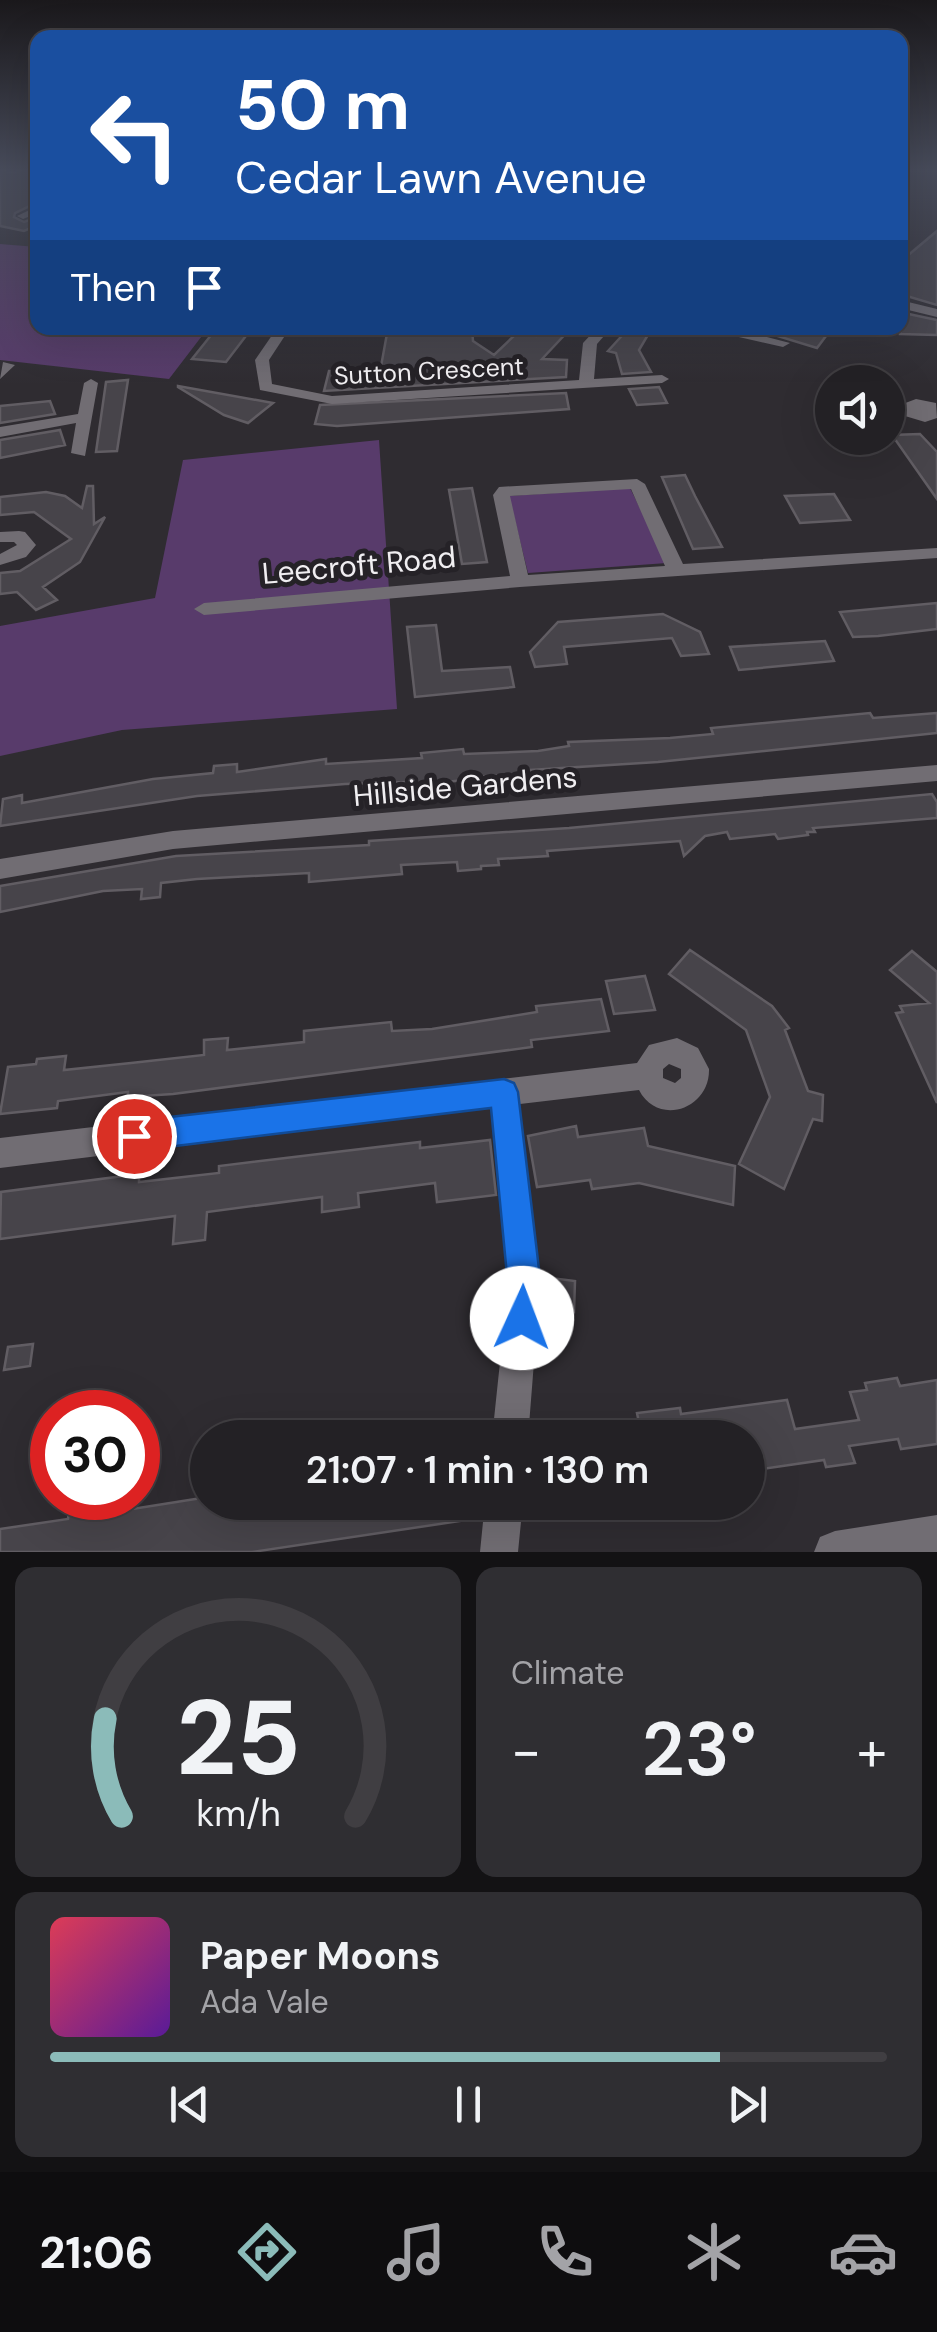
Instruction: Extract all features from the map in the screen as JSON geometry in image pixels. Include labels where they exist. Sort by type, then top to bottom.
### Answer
[{"type":"street","points":[[908,306],[937,313]]},
{"type":"street","name":"Sutton Crescent","points":[[278,335],[262,360],[265,387],[332,400],[662,379]]},
{"type":"street","points":[[586,384],[590,343],[597,335]]},
{"type":"street","points":[[765,335],[783,343]]},
{"type":"street","points":[[80,453],[91,383]]},
{"type":"street","points":[[0,432],[86,417]]},
{"type":"street","points":[[520,581],[501,495],[505,491],[637,484],[676,570]]},
{"type":"street","points":[[0,537],[19,536],[27,545],[20,554],[0,560]]},
{"type":"street","name":"Leecroft Road","points":[[204,610],[520,581],[937,552]]},
{"type":"street","name":"Hillside Gardens","points":[[0,869],[173,840],[937,773]]},
{"type":"street","points":[[0,1153],[648,1075]]},
{"type":"street","points":[[504,1092],[524,1286],[512,1420]]},
{"type":"street","points":[[499,1552],[502,1520]]},
{"type":"street","points":[[835,1552],[937,1536]]},
{"type":"shaded area","points":[[0,244],[30,246],[30,335],[203,335],[169,379],[0,360]]},
{"type":"shaded area","points":[[379,440],[397,709],[122,730],[0,756],[0,626],[155,598],[183,460]]},
{"type":"shaded area","points":[[630,488],[667,563],[528,573],[509,496]]},
{"type":"building","points":[[926,240],[937,240],[937,305],[908,296],[908,255]]},
{"type":"building","points":[[908,314],[937,320],[937,335],[908,334]]},
{"type":"building","points":[[211,335],[247,335],[226,362],[192,359]]},
{"type":"building","points":[[387,335],[473,335],[473,341],[494,355],[515,335],[564,335],[542,359],[567,360],[566,377],[324,391],[329,371],[380,372]]},
{"type":"building","points":[[623,335],[648,335],[639,350],[651,372],[622,374],[616,353],[608,351]]},
{"type":"building","points":[[774,335],[827,335],[817,348]]},
{"type":"building","points":[[128,380],[117,451],[96,452],[106,382]]},
{"type":"building","points":[[178,387],[273,403],[248,423],[224,415]]},
{"type":"building","points":[[659,387],[667,403],[637,405],[629,389]]},
{"type":"building","points":[[566,393],[569,409],[337,426],[315,424],[320,405]]},
{"type":"building","points":[[50,401],[55,414],[0,423],[0,406]]},
{"type":"building","points":[[60,430],[65,445],[0,458],[0,440]]},
{"type":"building","points":[[920,434],[937,452],[937,499],[905,453],[905,435]]},
{"type":"building","points":[[685,475],[722,547],[693,549],[662,477]]},
{"type":"building","points":[[87,486],[93,486],[94,524],[105,517],[80,562],[43,587],[57,600],[36,610],[17,592],[0,594],[0,573],[20,571],[71,539],[34,512],[0,515],[0,497],[46,492],[65,496],[82,508]]},
{"type":"building","points":[[472,488],[487,562],[462,564],[449,490]]},
{"type":"building","points":[[834,494],[850,520],[800,523],[785,496]]},
{"type":"building","points":[[937,603],[937,629],[878,636],[853,637],[840,612]]},
{"type":"building","points":[[663,614],[700,632],[709,654],[681,656],[672,638],[564,647],[567,664],[535,667],[530,652],[558,622]]},
{"type":"building","points":[[436,625],[442,671],[510,667],[514,687],[415,697],[407,627]]},
{"type":"building","points":[[825,641],[834,661],[739,670],[730,647]]},
{"type":"building","points":[[870,713],[873,718],[937,713],[937,733],[658,762],[531,770],[532,774],[467,780],[407,785],[345,784],[197,796],[0,826],[3,799],[22,795],[22,803],[153,779],[213,773],[214,766],[237,764],[237,772],[326,759],[326,764],[422,758],[421,753],[463,749],[464,754],[538,751],[569,746],[568,742],[713,734],[711,728]]},
{"type":"building","points":[[932,794],[937,802],[937,818],[813,828],[815,832],[807,832],[808,835],[778,839],[775,834],[730,839],[727,832],[705,836],[684,856],[680,841],[547,851],[548,856],[498,859],[499,865],[458,871],[457,862],[401,865],[402,874],[309,882],[309,873],[197,879],[161,883],[160,897],[141,899],[142,889],[103,891],[0,912],[0,886],[176,856],[369,845],[369,841],[569,828]]},
{"type":"building","points":[[690,950],[772,1006],[789,1028],[785,1030],[808,1091],[823,1095],[822,1121],[813,1119],[784,1189],[739,1164],[770,1097],[746,1030],[669,974]]},
{"type":"building","points":[[912,951],[937,972],[937,1103],[896,1013],[903,1012],[900,1006],[929,1003],[890,970]]},
{"type":"building","points":[[645,976],[655,1010],[614,1014],[606,981]]},
{"type":"building","points":[[601,999],[609,1031],[531,1040],[532,1047],[173,1094],[128,1097],[128,1092],[58,1101],[57,1108],[0,1114],[8,1067],[36,1064],[37,1059],[66,1056],[64,1070],[131,1063],[204,1055],[204,1040],[228,1038],[227,1050],[304,1042],[304,1031],[391,1022],[392,1031],[432,1029],[537,1012],[536,1006]]},
{"type":"building","points":[[576,1126],[578,1137],[644,1128],[648,1146],[735,1166],[733,1205],[639,1183],[592,1189],[590,1180],[537,1187],[528,1136]]},
{"type":"building","points":[[490,1140],[496,1195],[437,1202],[435,1183],[358,1193],[359,1207],[322,1212],[322,1197],[207,1212],[205,1240],[173,1244],[175,1216],[0,1239],[1,1192],[139,1174],[139,1182],[219,1173],[219,1166],[420,1142],[420,1148]]},
{"type":"building","points":[[543,1277],[575,1281],[574,1312],[542,1307]]},
{"type":"building","points":[[33,1344],[30,1366],[4,1370],[8,1347]]},
{"type":"building","points":[[897,1378],[900,1386],[937,1380],[937,1444],[901,1449],[898,1439],[849,1446],[855,1463],[826,1467],[824,1460],[765,1469],[765,1420],[638,1420],[637,1413],[680,1408],[681,1414],[787,1400],[795,1429],[859,1420],[850,1392],[867,1390],[865,1383]]},
{"type":"building","points":[[190,1500],[190,1520],[467,1520],[252,1552],[0,1552],[0,1529],[61,1520],[160,1520],[160,1505]]},
{"type":"route","points":[[134,1136],[504,1092],[520,1234],[522,1318]]}]
